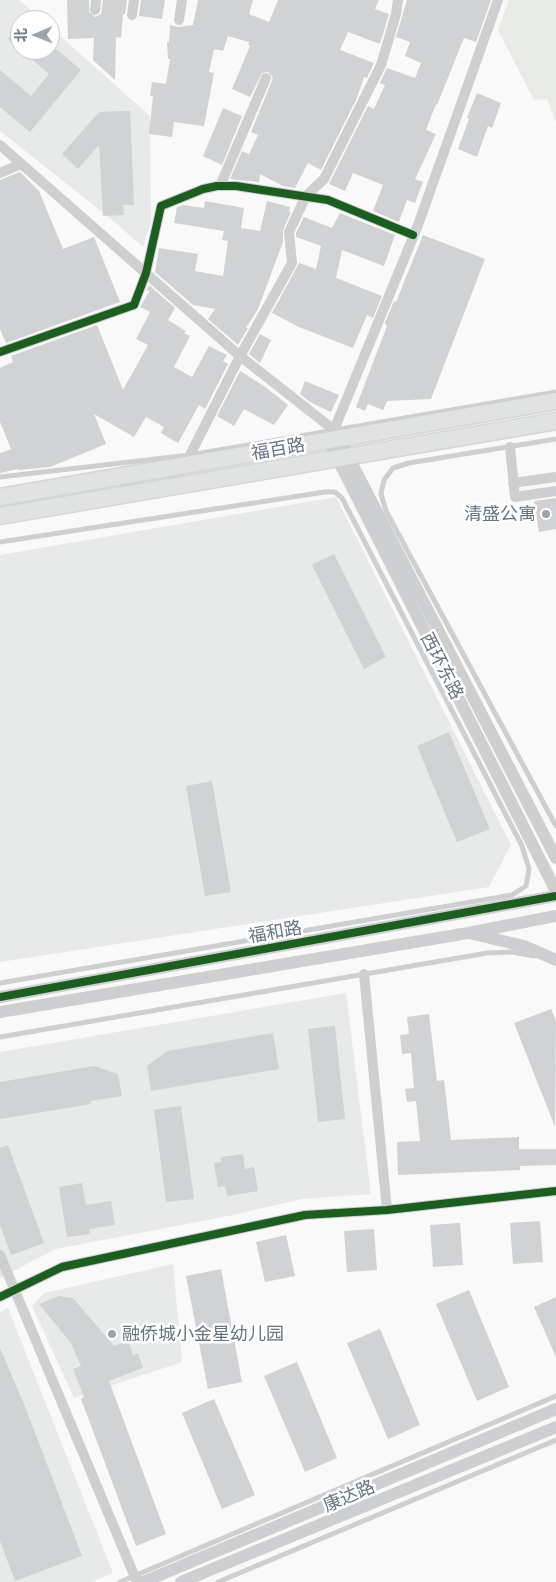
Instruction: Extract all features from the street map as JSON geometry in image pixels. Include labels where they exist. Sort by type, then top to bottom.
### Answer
[{"type":"main road","name":"福百路","points":[[0,497],[334,437],[556,401]]},
{"type":"main road","name":"福百路","points":[[0,516],[556,421]]},
{"type":"street","points":[[132,14],[134,0]]},
{"type":"street","points":[[179,20],[182,0]]},
{"type":"street","points":[[190,455],[240,356],[292,263],[289,232],[306,196],[324,179],[381,65],[396,14],[398,0]]},
{"type":"street","points":[[0,145],[334,437],[414,235],[498,0]]},
{"type":"street","points":[[220,186],[266,78]]},
{"type":"street","points":[[0,173],[21,164]]},
{"type":"street","points":[[0,352],[134,305],[146,273],[160,206],[203,189],[236,186],[328,200],[414,235]]},
{"type":"street","name":"西环东路","points":[[334,437],[342,457],[556,891]]},
{"type":"street","points":[[510,447],[515,496],[556,490]]},
{"type":"street","name":"西环东路","points":[[342,457],[556,858]]},
{"type":"street","points":[[513,483],[556,477]]},
{"type":"street","name":"福和路","points":[[0,997],[556,896]]},
{"type":"street","name":"福和路","points":[[0,1012],[468,933],[556,916]]},
{"type":"street","points":[[468,933],[524,946],[556,963]]},
{"type":"street","points":[[364,974],[387,1210]]},
{"type":"street","points":[[0,1297],[62,1267],[305,1215],[387,1210],[556,1190]]},
{"type":"street","points":[[0,1255],[138,1580]]},
{"type":"street","name":"康达路","points":[[138,1580],[556,1409]]},
{"type":"street","name":"康达路","points":[[181,1582],[556,1427]]},
{"type":"lane","points":[[0,478],[334,437],[556,392]]},
{"type":"lane","points":[[556,439],[409,463],[393,468],[384,480],[381,494],[386,511],[556,826]]},
{"type":"lane","points":[[0,542],[335,492],[342,498],[356,524],[522,846],[529,869],[526,886],[512,895],[0,983]]},
{"type":"lane","points":[[0,1037],[495,953],[512,952],[556,963]]},
{"type":"lane","points":[[120,1582],[138,1580],[556,1396]]},
{"type":"lane","points":[[218,1582],[556,1440]]},
{"type":"shaded area","points":[[0,0],[19,0],[30,10],[10,10],[10,60],[60,60],[60,36],[150,116],[151,222],[143,247],[112,220],[0,131]]},
{"type":"shaded area","points":[[509,0],[556,0],[556,122],[547,99],[534,100],[498,30]]},
{"type":"shaded area","points":[[336,497],[511,845],[489,887],[0,962],[0,555]]},
{"type":"shaded area","points":[[346,993],[371,1194],[302,1199],[233,1215],[56,1249],[0,1278],[0,1052]]},
{"type":"shaded area","name":"融侨城小金星幼儿园","points":[[173,1264],[182,1362],[74,1398],[32,1306],[44,1293]]},
{"type":"shaded area","points":[[8,1308],[113,1573],[91,1582],[0,1582],[0,1312]]},
{"type":"building","points":[[67,0],[89,0],[89,12],[95,17],[101,14],[103,0],[127,0],[125,14],[123,14],[121,38],[116,37],[115,80],[93,60],[94,38],[68,39]]},
{"type":"building","points":[[141,0],[165,0],[162,19],[139,16]]},
{"type":"building","points":[[198,0],[253,0],[249,14],[269,22],[278,0],[379,0],[375,9],[389,14],[380,44],[348,32],[340,50],[374,63],[367,78],[364,77],[356,100],[321,170],[308,163],[295,188],[283,186],[260,174],[259,182],[230,179],[242,151],[249,154],[258,135],[251,132],[273,78],[268,72],[262,73],[250,97],[232,89],[250,46],[248,45],[249,42],[228,36],[223,51],[214,49],[209,72],[214,73],[204,126],[174,122],[172,137],[149,134],[153,96],[150,96],[152,82],[166,84],[170,59],[168,59],[167,42],[169,42],[170,25],[178,27],[193,25]]},
{"type":"building","points":[[407,0],[491,0],[476,42],[464,38],[436,104],[426,130],[436,134],[415,179],[423,182],[415,203],[407,200],[399,222],[373,211],[383,185],[353,173],[345,191],[329,184],[368,106],[374,109],[385,85],[380,83],[387,68],[415,78],[421,63],[405,56],[410,42],[396,37]]},
{"type":"building","points":[[60,52],[81,70],[30,132],[0,107],[0,70],[31,96],[49,74],[33,60],[60,60]]},
{"type":"building","points":[[477,93],[501,103],[492,128],[488,126],[477,157],[458,149]]},
{"type":"building","points":[[223,108],[242,116],[222,165],[203,156]]},
{"type":"building","points":[[130,111],[134,205],[123,205],[124,215],[103,216],[99,145],[78,169],[62,154],[99,112]]},
{"type":"building","points":[[20,172],[39,191],[63,249],[94,237],[120,302],[6,343],[0,329],[0,180]]},
{"type":"building","points":[[205,201],[244,208],[241,228],[260,231],[267,201],[290,207],[289,212],[291,212],[283,230],[283,242],[258,309],[238,345],[208,319],[215,309],[193,305],[155,272],[159,248],[198,254],[195,271],[223,276],[228,241],[222,240],[224,231],[174,223],[177,207],[183,205],[204,208]]},
{"type":"building","points":[[340,213],[395,235],[384,266],[342,250],[336,278],[382,296],[373,318],[367,315],[353,348],[299,327],[272,313],[299,263],[316,269],[321,246],[296,237],[304,217],[332,228]]},
{"type":"building","points":[[423,235],[485,259],[431,399],[387,401],[383,410],[368,404],[365,411],[356,407],[387,326],[385,323],[394,301],[396,302]]},
{"type":"building","points":[[149,285],[175,308],[168,320],[186,331],[184,333],[190,336],[174,367],[192,377],[209,346],[227,355],[223,361],[228,364],[205,409],[199,405],[178,443],[161,433],[164,427],[146,417],[134,437],[94,414],[106,444],[50,467],[18,469],[0,473],[0,453],[11,449],[0,422],[0,368],[13,362],[11,356],[97,325],[123,390],[148,345],[136,339],[150,312],[140,307],[150,290],[146,291]]},
{"type":"building","points":[[260,334],[271,340],[260,363],[249,354]]},
{"type":"building","points":[[240,371],[264,386],[288,405],[274,425],[244,409],[234,426],[217,416]]},
{"type":"building","points":[[305,381],[339,395],[331,412],[310,402],[300,394]]},
{"type":"building","name":"清盛公寓","points":[[556,498],[556,529],[539,532],[534,501]]},
{"type":"building","points":[[334,554],[386,657],[364,669],[312,565]]},
{"type":"building","points":[[449,732],[490,829],[457,842],[417,746]]},
{"type":"building","points":[[212,781],[231,892],[205,896],[186,786]]},
{"type":"building","points":[[551,1009],[556,1021],[555,1127],[514,1023]]},
{"type":"building","points":[[429,1014],[437,1081],[444,1080],[451,1140],[519,1137],[519,1149],[556,1149],[556,1165],[520,1166],[520,1170],[398,1175],[397,1142],[420,1141],[416,1101],[407,1102],[405,1089],[414,1088],[411,1053],[402,1054],[400,1035],[409,1034],[407,1017]]},
{"type":"building","points":[[335,1026],[345,1119],[318,1122],[308,1029]]},
{"type":"building","points":[[273,1033],[279,1069],[151,1091],[147,1066],[167,1051]]},
{"type":"building","points":[[94,1066],[118,1074],[122,1096],[90,1101],[91,1104],[0,1119],[0,1082]]},
{"type":"building","points":[[181,1106],[194,1199],[166,1202],[154,1110]]},
{"type":"building","points":[[8,1145],[44,1243],[11,1255],[0,1225],[0,1148]]},
{"type":"building","points":[[243,1154],[245,1169],[254,1167],[258,1191],[227,1196],[225,1186],[218,1187],[214,1163],[221,1162],[221,1157]]},
{"type":"building","points":[[82,1183],[86,1205],[111,1201],[115,1225],[89,1229],[90,1234],[67,1237],[59,1187]]},
{"type":"building","points":[[540,1221],[543,1262],[513,1264],[510,1223]]},
{"type":"building","points":[[460,1223],[463,1265],[433,1267],[430,1225]]},
{"type":"building","points":[[374,1229],[377,1270],[347,1272],[344,1231]]},
{"type":"building","points":[[286,1235],[295,1276],[265,1282],[256,1242]]},
{"type":"building","points":[[221,1269],[242,1382],[208,1389],[186,1276]]},
{"type":"building","points":[[469,1290],[509,1387],[477,1401],[436,1304]]},
{"type":"building","points":[[59,1296],[73,1298],[114,1346],[128,1341],[133,1355],[138,1353],[143,1368],[109,1381],[166,1534],[136,1546],[81,1399],[84,1397],[73,1369],[81,1366],[71,1343],[39,1304]]},
{"type":"building","points":[[556,1297],[556,1357],[534,1307]]},
{"type":"building","points":[[380,1329],[420,1425],[388,1439],[347,1343]]},
{"type":"building","points":[[0,1348],[26,1409],[82,1556],[15,1581],[0,1541]]},
{"type":"building","points":[[297,1362],[337,1458],[305,1472],[264,1376]]},
{"type":"building","points":[[214,1399],[255,1495],[222,1509],[182,1413]]},
{"type":"cycle path","points":[[0,352],[134,305],[146,273],[161,206],[203,189],[217,186],[236,186],[328,200],[413,235]]},
{"type":"cycle path","points":[[0,997],[556,896]]},
{"type":"cycle path","points":[[0,1297],[62,1267],[305,1215],[387,1210],[556,1191]]},
{"type":"place","name":"清盛公寓","points":[[546,514]]},
{"type":"place","name":"融侨城小金星幼儿园","points":[[112,1334]]}]
